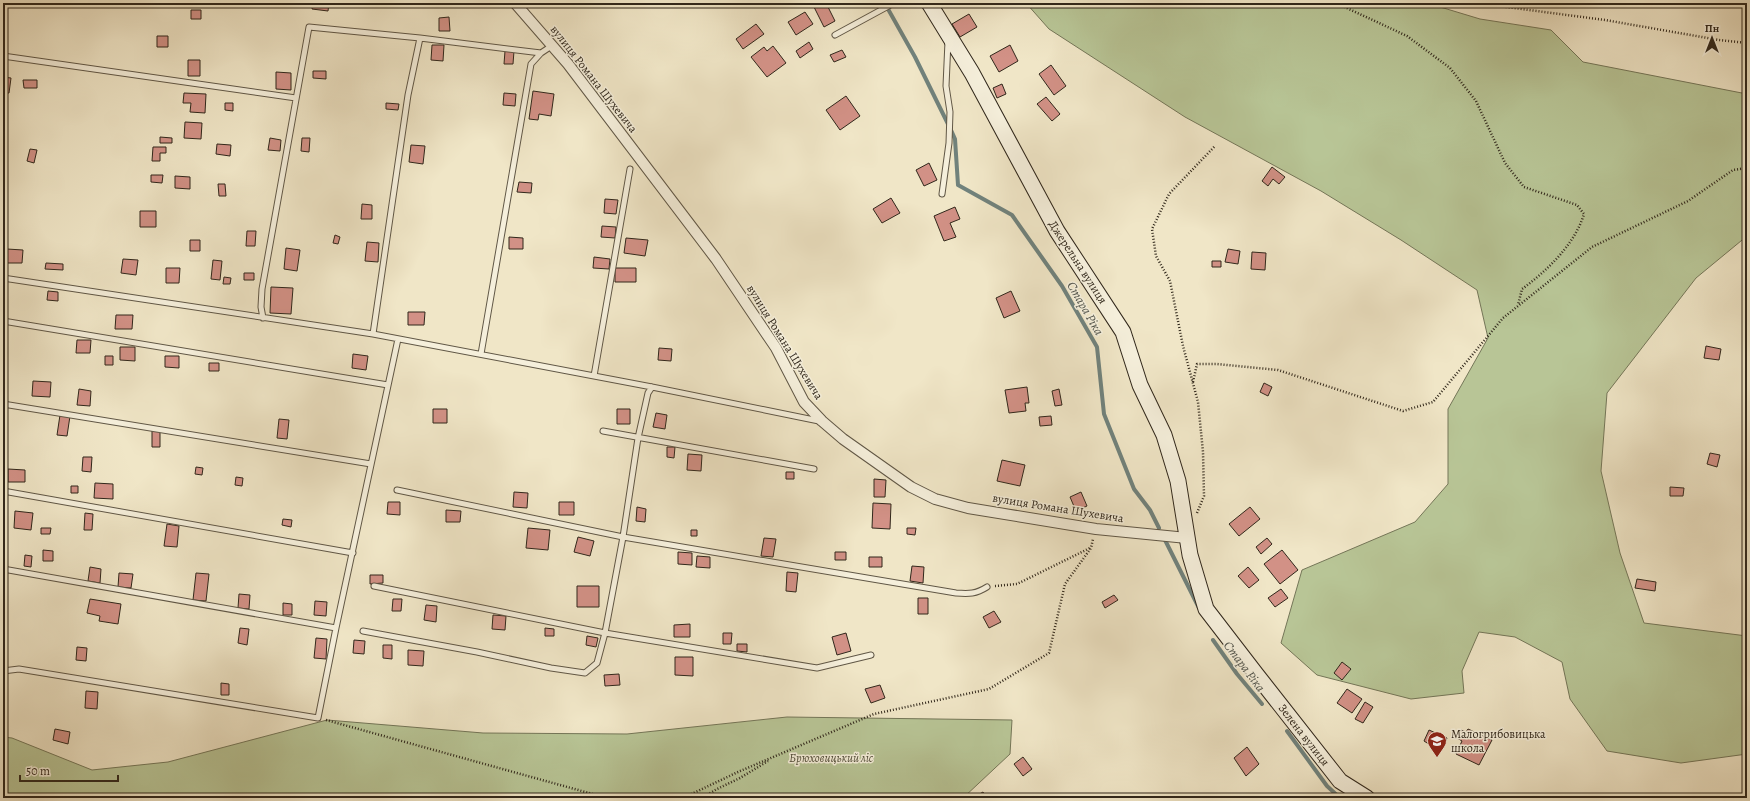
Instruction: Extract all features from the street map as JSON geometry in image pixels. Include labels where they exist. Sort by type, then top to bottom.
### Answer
[{"type":"street","name":"вулиця Романа Шухевича","points":[[515,3],[553,45],[721,266],[776,348],[804,402],[822,421],[843,439],[911,487],[935,499],[968,508],[1096,529],[1181,537]]},
{"type":"street","name":"Джерельна вулиця","points":[[929,3],[972,72],[1057,231],[1123,332],[1140,385],[1164,435],[1176,475],[1181,537]]},
{"type":"street","name":"Зелена вулиця","points":[[1181,537],[1190,555],[1206,609],[1340,781],[1367,798]]},
{"type":"lane","points":[[835,35],[894,3]]},
{"type":"lane","points":[[263,318],[261,307],[262,288],[309,27],[420,38],[541,54]]},
{"type":"lane","points":[[942,194],[949,143],[950,112],[946,86],[948,34]]},
{"type":"lane","points":[[373,334],[408,95],[420,38]]},
{"type":"lane","points":[[481,354],[531,64],[553,45]]},
{"type":"lane","points":[[3,56],[296,98]]},
{"type":"lane","points":[[594,376],[630,170]]},
{"type":"lane","points":[[3,278],[373,334],[822,421]]},
{"type":"lane","points":[[3,321],[388,385]]},
{"type":"lane","points":[[3,671],[19,669],[318,718],[398,339]]},
{"type":"lane","points":[[363,631],[477,652],[551,668],[585,673],[597,663],[605,633],[623,537],[638,438],[648,393],[652,387]]},
{"type":"lane","points":[[3,404],[371,464]]},
{"type":"lane","points":[[603,431],[814,469]]},
{"type":"lane","points":[[397,490],[623,537],[956,593],[970,594],[979,592],[987,587]]},
{"type":"lane","points":[[3,491],[353,553]]},
{"type":"lane","points":[[3,569],[336,628]]},
{"type":"lane","points":[[374,586],[605,633],[817,668],[871,655]]},
{"type":"path","points":[[1336,3],[1407,36],[1450,68],[1476,101],[1504,163],[1524,187],[1577,205],[1584,214],[1580,227],[1560,254],[1537,278],[1522,288],[1518,306]]},
{"type":"path","points":[[1476,3],[1604,20],[1720,40],[1747,43]]},
{"type":"path","points":[[1196,517],[1204,496],[1203,452],[1198,402],[1183,346],[1170,281],[1156,256],[1152,229],[1169,194],[1214,146]]},
{"type":"path","points":[[1193,382],[1198,364],[1217,364],[1278,370],[1403,411],[1433,402],[1503,318],[1592,247],[1688,201],[1733,170],[1747,168]]},
{"type":"path","points":[[683,798],[874,714],[989,689],[1049,653],[1065,584],[1090,548],[1096,529]]},
{"type":"path","points":[[987,587],[1017,584],[1090,548]]},
{"type":"path","points":[[318,718],[607,798]]},
{"type":"path","points":[[702,798],[717,788],[740,778],[774,757]]},
{"type":"green space","points":[[1026,3],[1427,3],[1480,19],[1551,30],[1583,62],[1747,94],[1747,236],[1696,278],[1607,393],[1601,471],[1620,553],[1644,623],[1747,636],[1747,754],[1681,763],[1607,751],[1570,699],[1562,662],[1515,637],[1479,632],[1462,671],[1464,693],[1411,699],[1317,675],[1281,643],[1302,570],[1415,522],[1448,484],[1448,409],[1488,338],[1477,290],[1401,240],[1321,191],[1185,117],[1049,29]]},
{"type":"green space","name":"Брюховицький ліс","points":[[787,717],[1012,720],[1010,754],[963,798],[3,798],[3,737],[12,738],[92,770],[168,762],[327,720],[483,733],[627,734]]},
{"type":"building","points":[[313,3],[329,3],[328,11],[312,9]]},
{"type":"building","points":[[818,3],[826,3],[835,21],[824,27],[813,5]]},
{"type":"building","points":[[191,10],[201,10],[201,19],[191,19]]},
{"type":"building","points":[[805,12],[813,24],[796,35],[788,22]]},
{"type":"building","points":[[969,14],[977,27],[960,37],[952,24]]},
{"type":"building","points":[[449,17],[450,31],[439,31],[439,18]]},
{"type":"building","points":[[756,24],[764,34],[743,49],[736,39]]},
{"type":"building","points":[[157,36],[168,36],[168,47],[157,47]]},
{"type":"building","points":[[809,42],[813,49],[800,58],[796,51]]},
{"type":"building","points":[[432,45],[444,45],[443,61],[431,60]]},
{"type":"building","points":[[1010,45],[1018,61],[999,72],[990,56]]},
{"type":"building","points":[[773,46],[786,63],[767,77],[751,57],[764,47],[767,51]]},
{"type":"building","points":[[842,50],[846,57],[834,62],[830,55]]},
{"type":"building","points":[[505,51],[514,51],[513,64],[504,64]]},
{"type":"building","points":[[188,60],[200,60],[200,76],[188,76]]},
{"type":"building","points":[[1051,65],[1066,86],[1054,95],[1039,74]]},
{"type":"building","points":[[313,71],[326,71],[326,79],[313,78]]},
{"type":"building","points":[[276,72],[291,73],[291,90],[276,89]]},
{"type":"building","points":[[3,77],[11,78],[9,93],[3,93]]},
{"type":"building","points":[[23,80],[37,80],[37,88],[24,88]]},
{"type":"building","points":[[1002,84],[1006,94],[997,98],[993,88]]},
{"type":"building","points":[[533,91],[554,94],[551,116],[539,114],[538,120],[529,119]]},
{"type":"building","points":[[184,93],[206,94],[205,113],[190,112],[191,103],[183,103]]},
{"type":"building","points":[[504,93],[516,94],[515,106],[503,105]]},
{"type":"building","points":[[846,96],[860,116],[840,130],[826,110]]},
{"type":"building","points":[[1046,97],[1060,114],[1052,121],[1037,104]]},
{"type":"building","points":[[225,103],[233,103],[233,111],[225,110]]},
{"type":"building","points":[[386,103],[399,104],[398,110],[386,109]]},
{"type":"building","points":[[185,122],[202,123],[201,139],[184,138]]},
{"type":"building","points":[[160,137],[172,138],[172,143],[160,143]]},
{"type":"building","points":[[270,138],[281,140],[280,151],[268,150]]},
{"type":"building","points":[[302,138],[310,138],[309,152],[301,151]]},
{"type":"building","points":[[217,144],[231,145],[230,156],[216,154]]},
{"type":"building","points":[[411,145],[425,146],[423,164],[409,162]]},
{"type":"building","points":[[153,147],[166,147],[166,153],[160,153],[160,161],[152,161]]},
{"type":"building","points":[[30,149],[37,150],[34,163],[27,161]]},
{"type":"building","points":[[929,163],[937,180],[924,186],[916,170]]},
{"type":"building","points":[[1272,167],[1285,177],[1279,184],[1273,179],[1268,186],[1262,181]]},
{"type":"building","points":[[151,175],[163,175],[162,183],[151,182]]},
{"type":"building","points":[[175,176],[190,177],[190,189],[175,188]]},
{"type":"building","points":[[519,182],[532,183],[531,193],[517,192]]},
{"type":"building","points":[[218,184],[225,184],[226,196],[219,196]]},
{"type":"building","points":[[891,198],[900,213],[882,223],[873,209]]},
{"type":"building","points":[[605,199],[618,200],[616,214],[604,213]]},
{"type":"building","points":[[362,204],[372,205],[372,219],[361,219]]},
{"type":"building","points":[[955,207],[960,219],[950,223],[956,237],[944,241],[934,216]]},
{"type":"building","points":[[140,211],[156,211],[156,227],[140,227]]},
{"type":"building","points":[[602,226],[616,227],[615,238],[601,237]]},
{"type":"building","points":[[247,231],[256,231],[255,246],[246,246]]},
{"type":"building","points":[[335,235],[340,237],[338,244],[333,243]]},
{"type":"building","points":[[509,237],[523,238],[523,249],[509,249]]},
{"type":"building","points":[[626,238],[648,240],[645,256],[624,253]]},
{"type":"building","points":[[190,240],[200,240],[200,251],[190,251]]},
{"type":"building","points":[[367,242],[379,243],[378,262],[365,261]]},
{"type":"building","points":[[286,248],[300,250],[297,271],[284,269]]},
{"type":"building","points":[[7,249],[23,250],[22,263],[6,263]]},
{"type":"building","points":[[1228,249],[1240,251],[1238,264],[1225,262]]},
{"type":"building","points":[[1252,252],[1266,253],[1265,270],[1251,269]]},
{"type":"building","points":[[594,257],[610,259],[609,269],[593,268]]},
{"type":"building","points":[[123,259],[138,260],[136,275],[121,273]]},
{"type":"building","points":[[213,260],[222,261],[220,280],[211,279]]},
{"type":"building","points":[[1212,261],[1221,261],[1221,267],[1212,267]]},
{"type":"building","points":[[46,263],[63,264],[63,270],[45,269]]},
{"type":"building","points":[[166,268],[180,268],[179,283],[166,283]]},
{"type":"building","points":[[615,268],[636,268],[636,282],[615,282]]},
{"type":"building","points":[[244,273],[254,273],[254,280],[244,280]]},
{"type":"building","points":[[224,277],[231,278],[230,284],[223,284]]},
{"type":"building","points":[[271,287],[293,288],[291,314],[270,313]]},
{"type":"building","points":[[48,291],[58,292],[58,301],[47,300]]},
{"type":"building","points":[[1011,291],[1020,311],[1004,318],[996,298]]},
{"type":"building","points":[[408,312],[425,312],[424,325],[408,325]]},
{"type":"building","points":[[116,315],[133,315],[132,329],[115,329]]},
{"type":"building","points":[[77,340],[91,340],[90,353],[76,353]]},
{"type":"building","points":[[1706,346],[1721,349],[1719,360],[1704,358]]},
{"type":"building","points":[[120,347],[135,347],[135,361],[120,360]]},
{"type":"building","points":[[659,348],[672,349],[671,361],[658,360]]},
{"type":"building","points":[[353,354],[368,356],[366,370],[352,368]]},
{"type":"building","points":[[105,356],[113,356],[113,365],[105,365]]},
{"type":"building","points":[[165,356],[179,356],[179,368],[165,367]]},
{"type":"building","points":[[209,363],[219,363],[219,371],[209,371]]},
{"type":"building","points":[[33,381],[51,382],[50,397],[32,396]]},
{"type":"building","points":[[1264,383],[1272,387],[1268,396],[1260,392]]},
{"type":"building","points":[[1027,387],[1029,403],[1025,403],[1026,411],[1009,413],[1005,390]]},
{"type":"building","points":[[79,389],[91,391],[90,406],[77,405]]},
{"type":"building","points":[[1059,389],[1062,405],[1055,406],[1052,391]]},
{"type":"building","points":[[433,409],[447,409],[447,423],[433,423]]},
{"type":"building","points":[[617,409],[630,409],[630,424],[617,424]]},
{"type":"building","points":[[656,413],[667,415],[665,429],[653,427]]},
{"type":"building","points":[[60,415],[70,416],[67,436],[57,435]]},
{"type":"building","points":[[1051,416],[1052,425],[1040,426],[1039,417]]},
{"type":"building","points":[[279,419],[289,420],[287,439],[277,438]]},
{"type":"building","points":[[152,430],[160,431],[160,447],[152,447]]},
{"type":"building","points":[[667,447],[675,447],[674,458],[667,457]]},
{"type":"building","points":[[1710,453],[1720,455],[1717,467],[1707,464]]},
{"type":"building","points":[[688,454],[702,455],[701,471],[687,470]]},
{"type":"building","points":[[83,457],[92,457],[91,472],[82,471]]},
{"type":"building","points":[[1002,460],[1025,465],[1020,486],[997,481]]},
{"type":"building","points":[[196,467],[203,468],[202,475],[195,474]]},
{"type":"building","points":[[8,469],[25,470],[25,482],[8,482]]},
{"type":"building","points":[[786,472],[794,472],[794,479],[786,479]]},
{"type":"building","points":[[236,477],[243,478],[242,486],[235,485]]},
{"type":"building","points":[[874,479],[886,480],[885,497],[874,497]]},
{"type":"building","points":[[95,483],[113,484],[113,499],[94,498]]},
{"type":"building","points":[[71,486],[78,486],[78,493],[71,493]]},
{"type":"building","points":[[1670,487],[1684,488],[1683,496],[1670,496]]},
{"type":"building","points":[[514,492],[528,493],[527,508],[513,507]]},
{"type":"building","points":[[1081,492],[1087,506],[1076,511],[1070,497]]},
{"type":"building","points":[[388,502],[400,502],[400,515],[387,514]]},
{"type":"building","points":[[559,502],[574,502],[574,515],[559,515]]},
{"type":"building","points":[[873,503],[891,504],[890,529],[872,528]]},
{"type":"building","points":[[637,507],[646,509],[645,522],[636,521]]},
{"type":"building","points":[[1250,507],[1260,519],[1239,536],[1229,524]]},
{"type":"building","points":[[446,510],[461,511],[460,522],[446,522]]},
{"type":"building","points":[[15,511],[33,513],[31,530],[14,528]]},
{"type":"building","points":[[85,513],[93,514],[92,530],[84,530]]},
{"type":"building","points":[[283,519],[292,520],[291,527],[282,525]]},
{"type":"building","points":[[167,524],[179,526],[177,547],[164,546]]},
{"type":"building","points":[[41,528],[51,528],[50,534],[41,534]]},
{"type":"building","points":[[528,528],[550,530],[548,550],[526,548]]},
{"type":"building","points":[[907,528],[916,528],[915,535],[907,534]]},
{"type":"building","points":[[691,530],[697,530],[697,536],[691,536]]},
{"type":"building","points":[[578,537],[594,541],[590,556],[574,552]]},
{"type":"building","points":[[764,538],[776,539],[773,557],[761,556]]},
{"type":"building","points":[[1267,538],[1272,544],[1261,554],[1256,547]]},
{"type":"building","points":[[43,550],[53,551],[53,561],[43,561]]},
{"type":"building","points":[[1282,550],[1298,570],[1280,584],[1264,564]]},
{"type":"building","points":[[678,552],[692,553],[692,565],[678,564]]},
{"type":"building","points":[[835,552],[846,552],[846,560],[835,560]]},
{"type":"building","points":[[25,555],[32,556],[31,567],[24,566]]},
{"type":"building","points":[[697,556],[710,557],[710,568],[696,567]]},
{"type":"building","points":[[869,557],[882,557],[882,567],[869,567]]},
{"type":"building","points":[[912,566],[924,567],[923,583],[910,581]]},
{"type":"building","points":[[90,567],[101,569],[100,583],[88,581]]},
{"type":"building","points":[[1248,567],[1259,580],[1249,588],[1238,576]]},
{"type":"building","points":[[787,572],[798,573],[796,592],[786,591]]},
{"type":"building","points":[[119,573],[133,574],[131,588],[118,587]]},
{"type":"building","points":[[196,573],[209,574],[206,601],[193,600]]},
{"type":"building","points":[[370,575],[383,575],[383,583],[370,584]]},
{"type":"building","points":[[1637,579],[1656,582],[1655,591],[1635,588]]},
{"type":"building","points":[[577,586],[599,586],[599,607],[577,607]]},
{"type":"building","points":[[1281,589],[1288,598],[1275,607],[1268,598]]},
{"type":"building","points":[[239,594],[250,595],[249,609],[238,608]]},
{"type":"building","points":[[1114,595],[1118,600],[1105,608],[1102,602]]},
{"type":"building","points":[[918,598],[928,598],[928,614],[918,614]]},
{"type":"building","points":[[90,599],[121,604],[118,624],[99,621],[100,616],[87,613]]},
{"type":"building","points":[[393,599],[402,599],[401,611],[392,611]]},
{"type":"building","points":[[315,601],[327,602],[326,616],[314,615]]},
{"type":"building","points":[[283,603],[292,604],[292,615],[283,615]]},
{"type":"building","points":[[426,605],[437,606],[436,622],[424,620]]},
{"type":"building","points":[[994,611],[1001,622],[989,628],[983,617]]},
{"type":"building","points":[[493,615],[506,616],[505,630],[492,629]]},
{"type":"building","points":[[690,624],[690,637],[674,637],[674,625]]},
{"type":"building","points":[[240,628],[249,629],[247,645],[238,643]]},
{"type":"building","points":[[545,628],[554,629],[554,636],[545,636]]},
{"type":"building","points":[[723,633],[732,633],[731,644],[723,644]]},
{"type":"building","points":[[846,633],[851,651],[837,655],[832,637]]},
{"type":"building","points":[[587,636],[598,638],[596,647],[586,645]]},
{"type":"building","points":[[316,638],[327,639],[326,659],[314,658]]},
{"type":"building","points":[[354,640],[365,641],[364,654],[353,653]]},
{"type":"building","points":[[737,644],[747,644],[747,652],[737,651]]},
{"type":"building","points":[[383,645],[392,645],[392,659],[383,658]]},
{"type":"building","points":[[77,647],[87,648],[86,661],[76,660]]},
{"type":"building","points":[[408,650],[424,651],[423,666],[408,665]]},
{"type":"building","points":[[675,657],[693,657],[693,676],[675,675]]},
{"type":"building","points":[[1342,662],[1351,669],[1342,680],[1334,673]]},
{"type":"building","points":[[619,674],[620,685],[605,686],[604,675]]},
{"type":"building","points":[[221,683],[229,684],[229,695],[221,695]]},
{"type":"building","points":[[880,685],[885,698],[871,703],[865,689]]},
{"type":"building","points":[[1347,689],[1362,699],[1352,713],[1337,703]]},
{"type":"building","points":[[86,691],[98,692],[97,709],[85,708]]},
{"type":"building","points":[[1365,702],[1373,707],[1363,723],[1355,719]]},
{"type":"building","points":[[55,729],[70,732],[68,744],[53,740]]},
{"type":"building","points":[[1468,729],[1492,740],[1479,765],[1456,754],[1462,741],[1457,738],[1461,730],[1466,732]]},
{"type":"building","points":[[1429,730],[1447,738],[1442,749],[1436,746],[1435,748],[1424,741]]},
{"type":"building","points":[[1247,747],[1259,764],[1246,776],[1234,758]]},
{"type":"building","points":[[1023,757],[1032,769],[1023,776],[1014,764]]},
{"type":"building","points":[[983,792],[987,798],[974,797]]},
{"type":"waterway","name":"Стара Ріка","points":[[888,9],[915,57],[948,124]]},
{"type":"waterway","name":"Стара Ріка","points":[[951,130],[955,139],[958,185],[1012,215],[1062,286],[1097,347],[1104,414],[1134,489],[1150,510],[1159,528]]},
{"type":"waterway","name":"Стара Ріка","points":[[1165,540],[1199,608]]},
{"type":"waterway","name":"Стара Ріка","points":[[1213,640],[1237,674],[1262,704]]},
{"type":"waterway","name":"Стара Ріка","points":[[1287,731],[1327,786],[1340,798]]},
{"type":"place","name":"Малогрибовицька школа","points":[[1437,758]]}]
